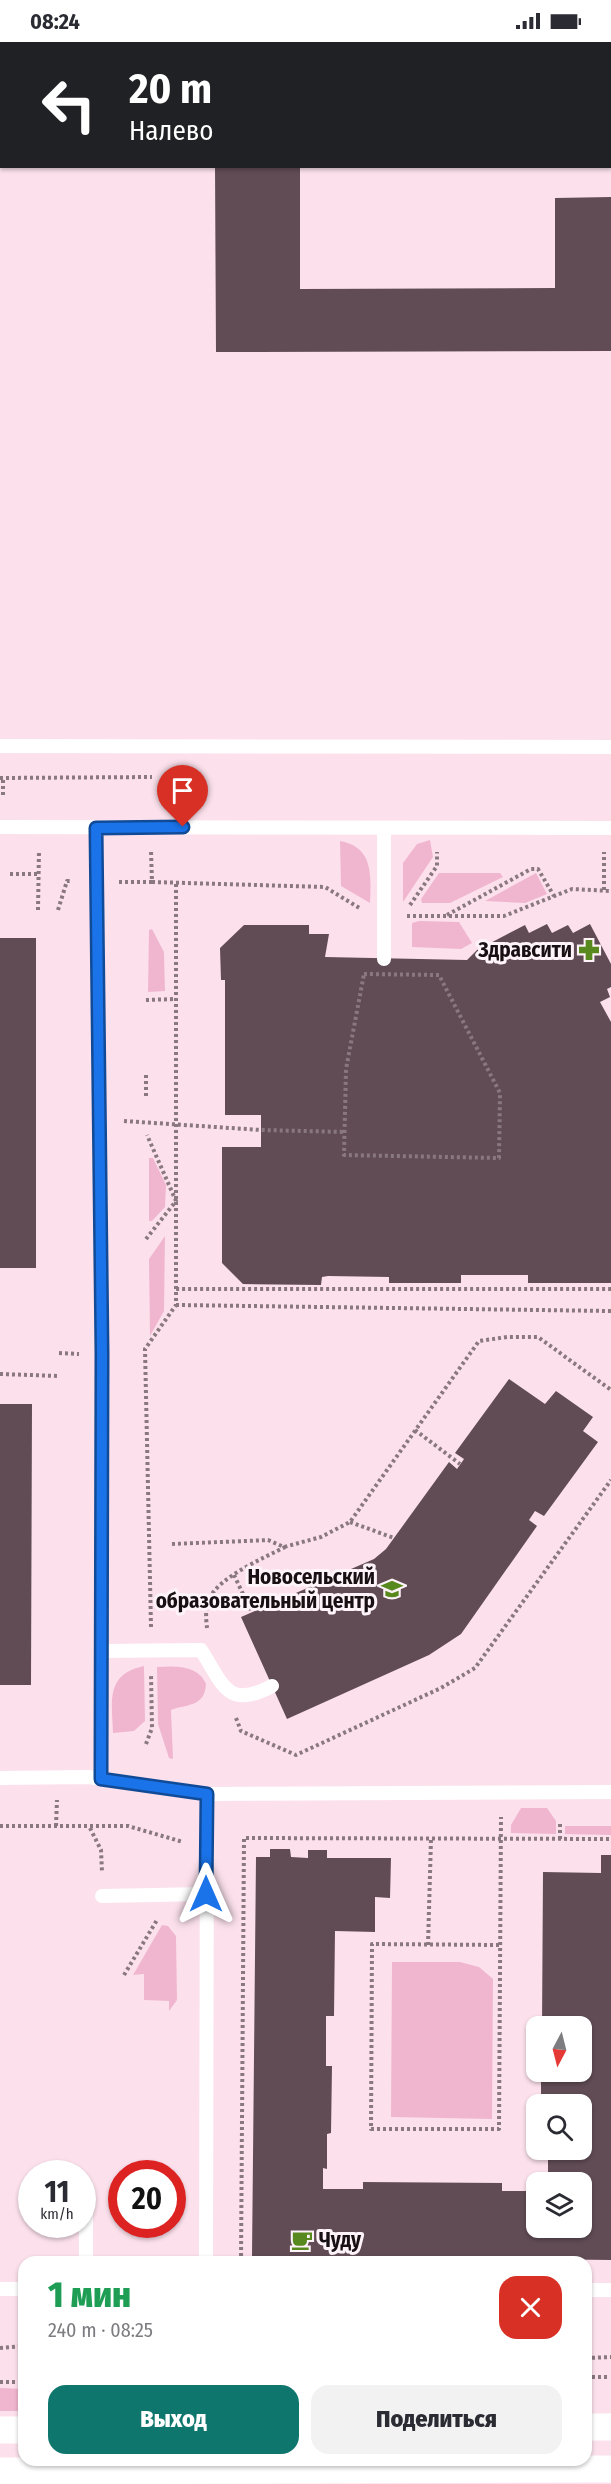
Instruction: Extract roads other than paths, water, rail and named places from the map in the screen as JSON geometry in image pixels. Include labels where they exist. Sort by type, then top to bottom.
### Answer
[{"type":"street","points":[[592,2427],[611,2427]]},
{"type":"street","points":[[0,2430],[18,2430]]},
{"type":"street","points":[[0,2471],[611,2469]]},
{"type":"lane","points":[[0,746],[611,747]]},
{"type":"lane","points":[[0,827],[611,828]]},
{"type":"lane","points":[[96,828],[101,1779]]},
{"type":"lane","points":[[384,828],[384,958]]},
{"type":"lane","points":[[102,1651],[201,1650],[227,1690],[237,1696],[254,1695],[272,1686]]},
{"type":"lane","points":[[0,1778],[101,1779],[207,1794],[611,1792]]},
{"type":"lane","points":[[206,2256],[207,1794]]},
{"type":"lane","points":[[102,1896],[206,1894]]},
{"type":"lane","points":[[86,2238],[86,2256]]},
{"type":"lane","points":[[0,2289],[18,2289]]},
{"type":"lane","points":[[592,2290],[611,2290]]},
{"type":"place","name":"Здравсити","points":[[589,950]]},
{"type":"place","name":"Новосельский образовательный центр","points":[[392,1589]]},
{"type":"place","name":"Чуду","points":[[302,2240]]}]
